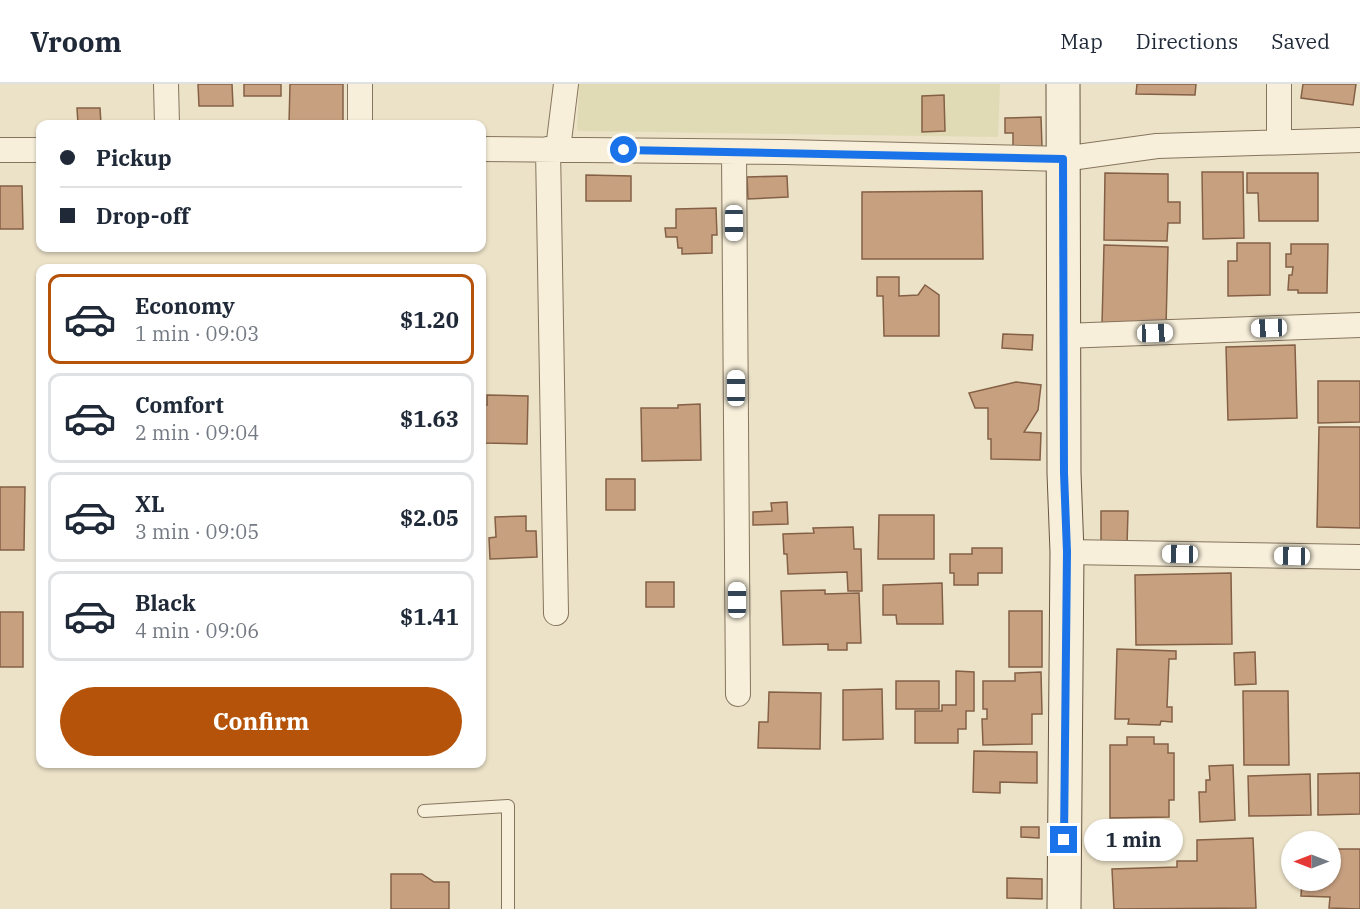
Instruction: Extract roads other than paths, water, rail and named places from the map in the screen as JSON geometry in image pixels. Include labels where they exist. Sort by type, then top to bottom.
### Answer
[{"type":"main road","points":[[1063,84],[1064,473],[1067,552],[1064,909]]},
{"type":"street","points":[[166,84],[167,120]]},
{"type":"street","points":[[360,84],[360,120]]},
{"type":"street","points":[[556,613],[553,149],[567,84]]},
{"type":"street","points":[[1279,84],[1279,141]]},
{"type":"street","points":[[486,149],[1063,159],[1157,146],[1360,140]]},
{"type":"street","points":[[0,150],[36,150]]},
{"type":"street","points":[[734,152],[738,694]]},
{"type":"street","points":[[1063,336],[1360,325]]},
{"type":"street","points":[[1067,552],[1360,557]]},
{"type":"lane","points":[[424,811],[508,806],[508,909]]}]
